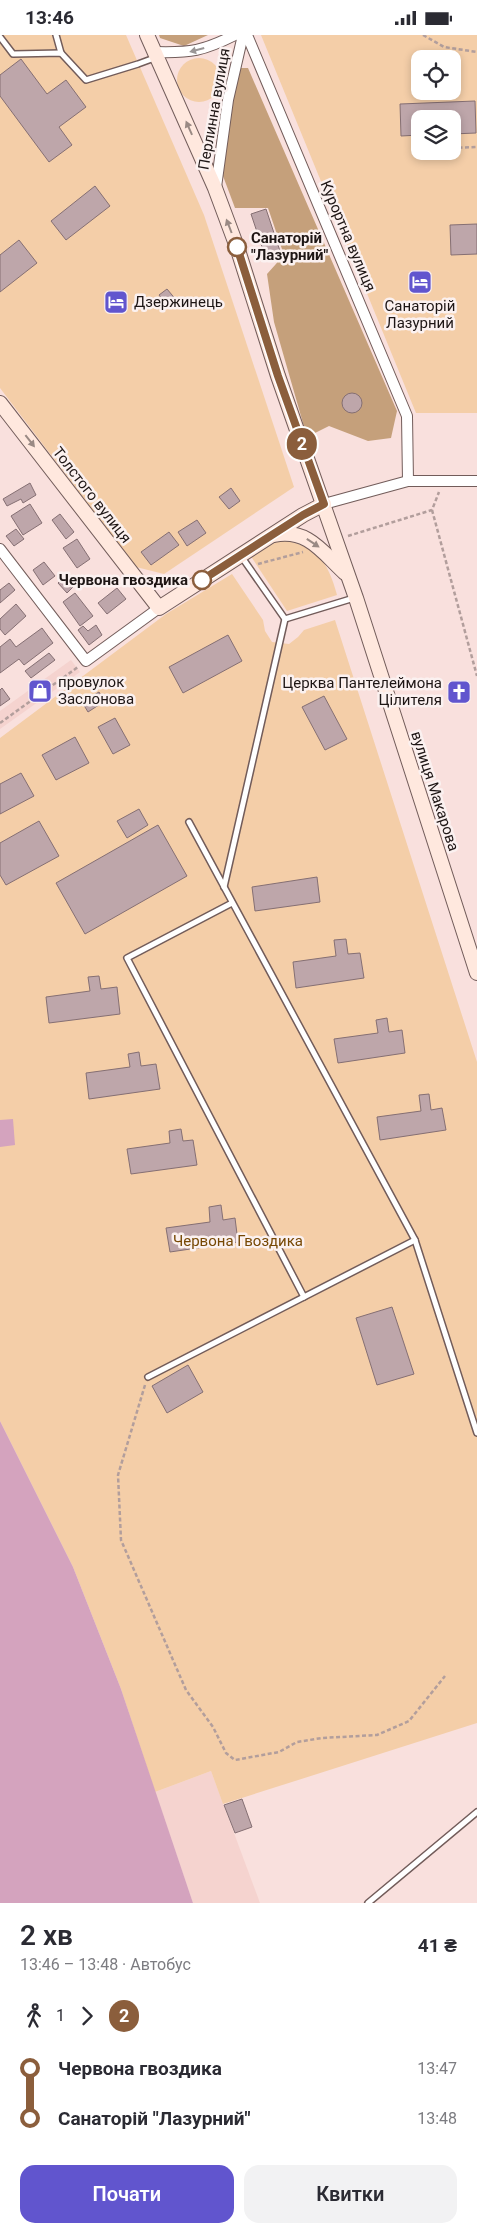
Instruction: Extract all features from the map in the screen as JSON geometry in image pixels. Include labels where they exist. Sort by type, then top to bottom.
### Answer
[{"type":"main road","name":"вулиця Макарова","points":[[148,35],[216,188],[237,247],[278,376],[356,598],[477,973]]},
{"type":"main road","name":"Толстого вулиця","points":[[0,403],[159,608]]},
{"type":"main road","points":[[159,608],[270,536],[324,504]]},
{"type":"main road","points":[[270,536],[283,533],[299,535],[319,547],[347,574]]},
{"type":"street","name":"Перлинна вулиця","points":[[156,54],[188,53],[213,46],[235,35]]},
{"type":"street","name":"Перлинна вулиця","points":[[216,188],[228,100],[245,35]]},
{"type":"street","name":"Курортна вулиця","points":[[245,35],[407,416],[408,481]]},
{"type":"street","points":[[324,504],[408,481],[477,481]]},
{"type":"street","points":[[0,549],[86,661],[159,608]]},
{"type":"lane","points":[[56,35],[60,53],[86,80],[138,64],[156,54]]},
{"type":"lane","points":[[0,37],[13,54],[60,53]]},
{"type":"lane","points":[[224,887],[285,619],[240,555]]},
{"type":"lane","points":[[285,619],[356,598]]},
{"type":"lane","points":[[188,822],[415,1240],[477,1433]]},
{"type":"lane","points":[[232,903],[127,958],[304,1297]]},
{"type":"lane","points":[[148,1377],[415,1240]]},
{"type":"lane","points":[[368,1903],[477,1812]]},
{"type":"path","points":[[423,35],[444,47],[477,52]]},
{"type":"path","points":[[461,148],[477,147]]},
{"type":"path","points":[[442,481],[432,510],[477,676]]},
{"type":"path","points":[[335,540],[432,510]]},
{"type":"path","points":[[248,567],[319,547]]},
{"type":"path","points":[[0,723],[86,661]]},
{"type":"path","points":[[148,1377],[118,1475],[121,1539],[186,1690],[213,1727],[226,1753],[236,1760],[279,1752],[297,1742],[322,1738],[376,1735],[409,1721],[445,1676]]},
{"type":"shaded area","points":[[159,35],[208,35],[184,46],[160,38]]},
{"type":"shaded area","points":[[240,68],[248,68],[397,411],[391,438],[368,441],[329,426],[307,437],[274,322],[267,274],[284,255],[268,208],[235,208],[223,176],[232,103]]},
{"type":"shaded area","name":"провулок Заслонова","points":[[71,660],[80,672],[0,729],[0,711]]},
{"type":"shaded area","points":[[13,1119],[15,1145],[0,1147],[0,1120]]},
{"type":"shaded area","points":[[0,1421],[73,1567],[121,1689],[193,1903],[0,1903]]},
{"type":"shaded area","points":[[211,1771],[260,1903],[193,1903],[155,1792]]},
{"type":"green space","name":"Дзержинець","points":[[0,35],[126,35],[204,215],[294,487],[164,574],[136,567],[0,388]]},
{"type":"green space","name":"Санаторій Лазурний","points":[[261,35],[477,35],[477,413],[416,413]]},
{"type":"green space","points":[[195,58],[203,58],[215,64],[221,80],[215,96],[203,102],[195,102],[183,96],[177,84],[177,76],[183,64]]},
{"type":"green space","points":[[280,539],[303,546],[319,557],[329,572],[337,595],[287,611],[250,555],[267,543]]},
{"type":"green space","name":"Червона Гвоздика","points":[[232,574],[263,620],[265,631],[272,642],[289,644],[304,630],[335,620],[477,1062],[477,1723],[223,1804],[211,1771],[155,1792],[121,1689],[73,1567],[0,1421],[0,738],[166,614]]},
{"type":"building","points":[[21,59],[47,94],[66,80],[86,107],[59,127],[72,145],[49,162],[0,96],[0,75]]},
{"type":"building","points":[[475,101],[476,133],[461,134],[461,110],[411,110],[411,135],[401,136],[400,104]]},
{"type":"building","points":[[95,186],[110,206],[66,240],[51,221]]},
{"type":"building","points":[[266,209],[281,254],[266,259],[251,214]]},
{"type":"building","points":[[477,224],[477,254],[451,255],[450,225]]},
{"type":"building","points":[[19,240],[37,263],[0,292],[0,255]]},
{"type":"building","points":[[167,289],[177,301],[169,308],[159,295]]},
{"type":"building","points":[[348,393],[356,393],[362,399],[362,407],[356,413],[348,413],[342,407],[342,399]]},
{"type":"building","points":[[30,483],[36,495],[23,503],[21,499],[7,506],[3,499]]},
{"type":"building","points":[[231,488],[240,501],[229,509],[219,497]]},
{"type":"building","points":[[30,504],[42,523],[23,535],[11,516]]},
{"type":"building","points":[[60,514],[74,532],[66,539],[52,520]]},
{"type":"building","points":[[197,520],[206,533],[187,546],[178,532]]},
{"type":"building","points":[[16,529],[24,539],[14,546],[6,536]]},
{"type":"building","points":[[169,532],[179,545],[151,565],[141,552]]},
{"type":"building","points":[[77,539],[90,559],[77,568],[63,548]]},
{"type":"building","points":[[44,562],[55,576],[43,585],[33,570]]},
{"type":"building","points":[[65,576],[74,586],[67,593],[58,583]]},
{"type":"building","points":[[9,583],[15,590],[0,603],[0,590]]},
{"type":"building","points":[[117,588],[126,599],[107,614],[98,603]]},
{"type":"building","points":[[75,593],[93,616],[80,626],[63,602]]},
{"type":"building","points":[[16,604],[26,616],[5,635],[0,629],[0,619]]},
{"type":"building","points":[[96,625],[102,635],[89,645],[78,630],[83,626],[88,631]]},
{"type":"building","points":[[42,628],[53,643],[24,665],[19,659],[0,673],[0,647],[10,639],[16,647]]},
{"type":"building","points":[[228,635],[242,661],[183,693],[169,667]]},
{"type":"building","points":[[49,653],[55,660],[31,678],[25,671]]},
{"type":"building","points":[[2,688],[10,699],[0,706],[0,690]]},
{"type":"building","points":[[99,692],[105,701],[88,712],[82,702]]},
{"type":"building","points":[[324,696],[347,739],[325,750],[302,707]]},
{"type":"building","points":[[115,718],[130,745],[113,754],[98,727]]},
{"type":"building","points":[[75,737],[89,763],[56,780],[42,755]]},
{"type":"building","points":[[21,773],[34,796],[0,814],[0,784]]},
{"type":"building","points":[[139,809],[148,825],[127,838],[117,821]]},
{"type":"building","points":[[39,821],[59,856],[6,885],[0,875],[0,843]]},
{"type":"building","points":[[158,825],[187,876],[85,934],[56,883]]},
{"type":"building","points":[[317,877],[320,902],[255,911],[252,887]]},
{"type":"building","points":[[346,939],[348,954],[360,953],[364,978],[296,988],[293,962],[336,956],[334,940]]},
{"type":"building","points":[[99,976],[101,989],[117,987],[120,1014],[49,1023],[46,997],[90,991],[88,977]]},
{"type":"building","points":[[387,1018],[389,1032],[402,1030],[405,1053],[338,1063],[334,1039],[378,1033],[376,1020]]},
{"type":"building","points":[[139,1052],[141,1066],[156,1064],[160,1089],[89,1099],[86,1073],[130,1067],[128,1054]]},
{"type":"building","points":[[429,1094],[431,1110],[442,1108],[446,1130],[380,1140],[377,1117],[421,1111],[419,1095]]},
{"type":"building","points":[[181,1129],[183,1141],[193,1140],[197,1165],[131,1174],[127,1149],[170,1143],[169,1131]]},
{"type":"building","points":[[221,1205],[223,1220],[235,1218],[238,1242],[170,1252],[166,1228],[210,1222],[209,1207]]},
{"type":"building","points":[[392,1307],[414,1374],[377,1385],[356,1318]]},
{"type":"building","points":[[188,1365],[203,1392],[167,1413],[152,1386]]},
{"type":"building","points":[[242,1799],[252,1827],[235,1833],[224,1805]]},
{"type":"bus line","name":"2","points":[[202,580],[303,515],[324,504],[278,376],[237,247]]},
{"type":"place","name":"Санаторій \"Лазурний\"","points":[[237,247]]},
{"type":"place","name":"Санаторій Лазурний","points":[[420,282]]},
{"type":"place","name":"Дзержинець","points":[[116,302]]},
{"type":"place","name":"Червона гвоздика","points":[[202,580]]},
{"type":"place","name":"провулок Заслонова","points":[[40,691]]},
{"type":"place","name":"Церква Пантелеймона Цілителя","points":[[459,692]]}]
